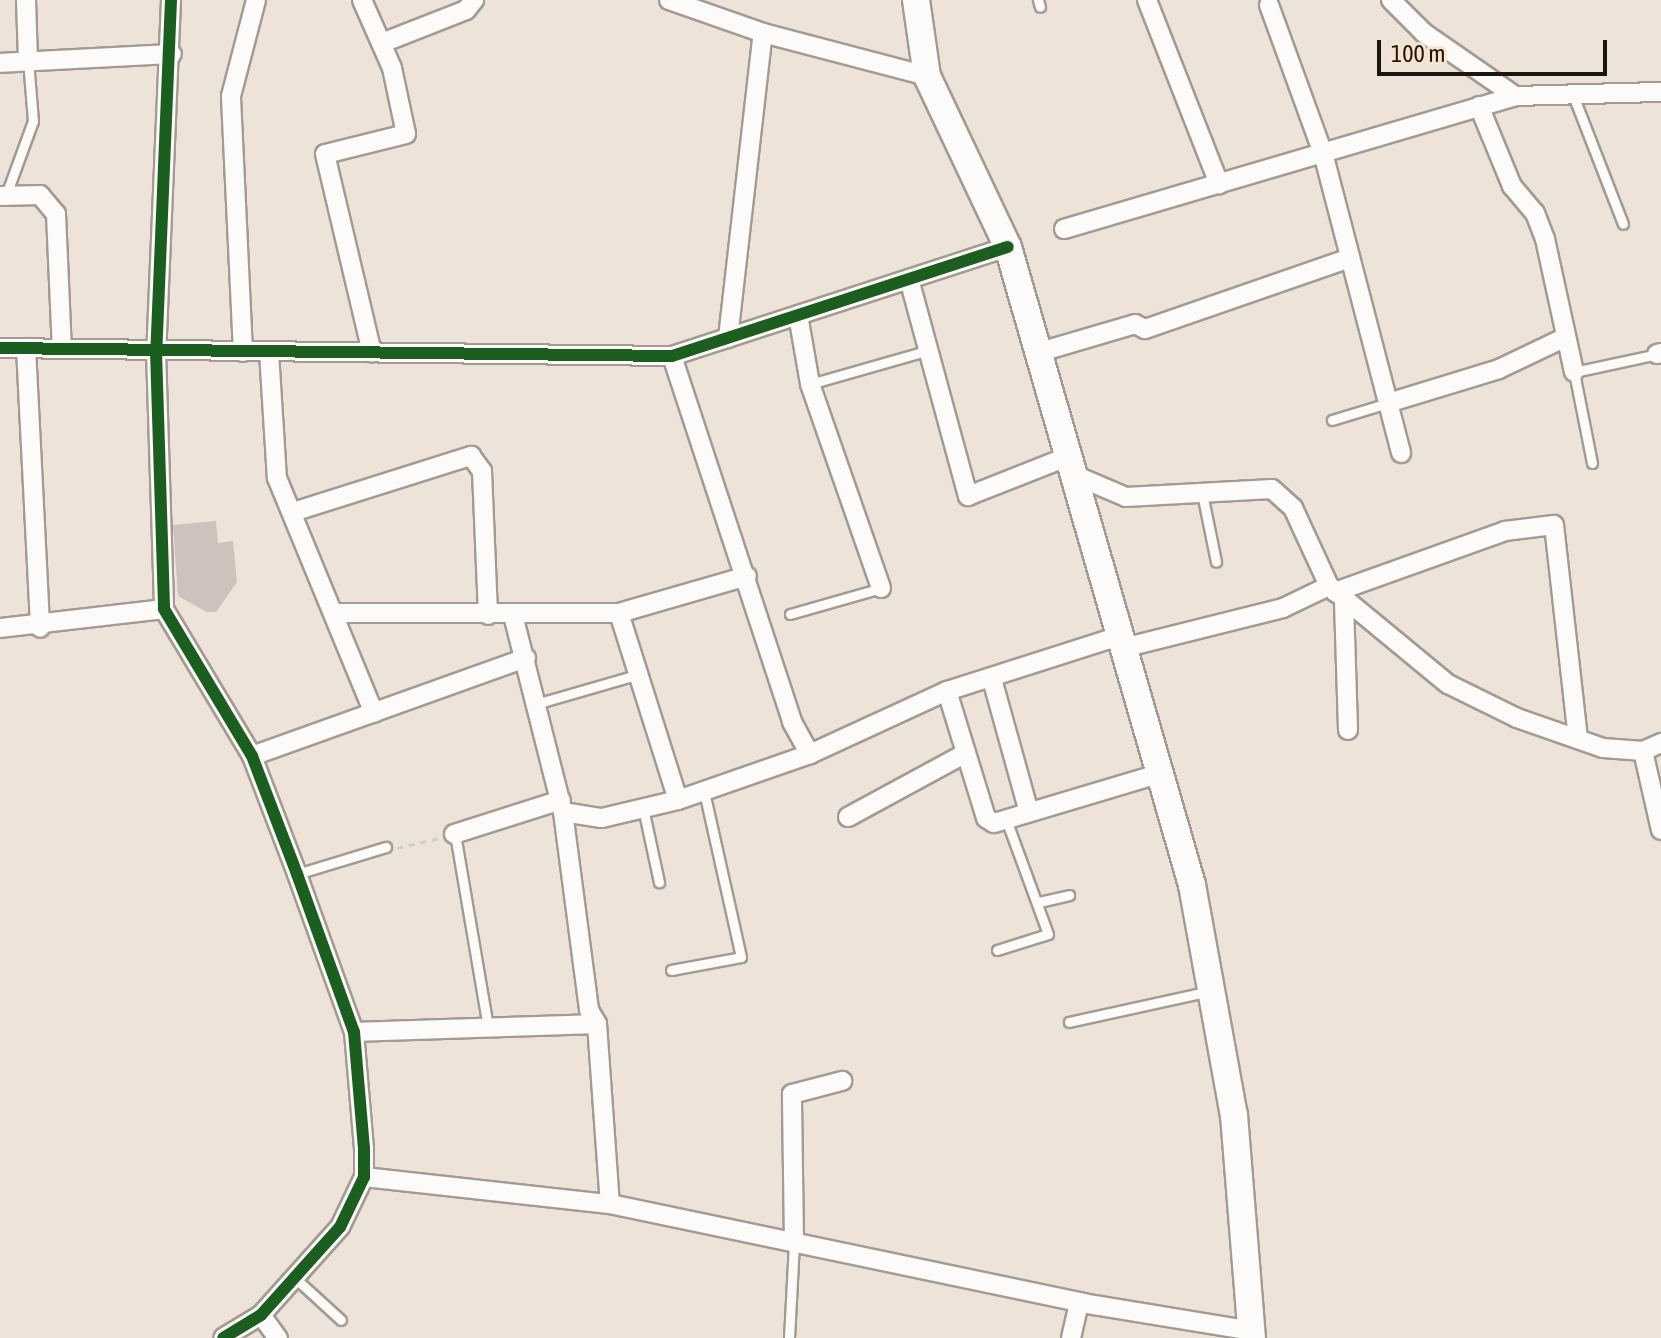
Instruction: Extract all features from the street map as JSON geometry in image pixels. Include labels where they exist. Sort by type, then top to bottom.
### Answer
[{"type":"main road","points":[[916,0],[927,76],[1008,247],[1075,466],[1162,773],[1214,990],[1234,1115],[1252,1334]]},
{"type":"street","points":[[26,0],[28,60]]},
{"type":"street","points":[[171,0],[172,54],[156,351],[164,609],[252,756],[354,1032],[364,1177],[340,1227],[261,1315],[223,1338]]},
{"type":"street","points":[[243,352],[231,96],[256,0]]},
{"type":"street","points":[[362,0],[382,43],[406,134],[325,154],[372,353]]},
{"type":"street","points":[[382,43],[466,10],[474,0]]},
{"type":"street","points":[[669,0],[763,33],[927,76]]},
{"type":"street","points":[[1147,0],[1219,184]]},
{"type":"street","points":[[1391,0],[1424,33],[1515,96]]},
{"type":"street","points":[[1269,5],[1323,153],[1401,453]]},
{"type":"street","points":[[728,338],[763,33]]},
{"type":"street","points":[[0,63],[172,54]]},
{"type":"street","points":[[1064,229],[1515,96],[1661,92]]},
{"type":"street","points":[[1479,106],[1512,186],[1540,226],[1574,372]]},
{"type":"street","points":[[3,196],[40,195],[56,214],[62,349]]},
{"type":"street","points":[[0,348],[672,356],[1008,247]]},
{"type":"street","points":[[1040,352],[1135,324],[1145,329],[1350,258]]},
{"type":"street","points":[[909,279],[968,496],[1075,466],[1126,497],[1272,489],[1284,497],[1336,594],[1448,684],[1578,739],[1643,751],[1661,743]]},
{"type":"street","points":[[798,315],[810,384],[881,588]]},
{"type":"street","points":[[1388,403],[1499,369],[1566,337]]},
{"type":"street","points":[[26,348],[40,628]]},
{"type":"street","points":[[269,352],[277,478],[374,713]]},
{"type":"street","points":[[672,356],[747,576],[792,722],[810,754]]},
{"type":"street","points":[[293,512],[471,456],[482,471],[488,615]]},
{"type":"street","points":[[454,834],[562,806],[602,818],[678,800],[810,754],[947,691],[1125,641],[1336,594],[1505,531],[1554,525],[1578,739]]},
{"type":"street","points":[[334,613],[619,613],[747,576]]},
{"type":"street","points":[[1336,594],[1348,730]]},
{"type":"street","points":[[0,628],[40,628],[164,609]]},
{"type":"street","points":[[619,613],[636,675],[678,800]]},
{"type":"street","points":[[513,615],[539,703],[562,806],[589,1010],[597,1024],[610,1204]]},
{"type":"street","points":[[252,756],[526,658]]},
{"type":"street","points":[[992,679],[1029,812]]},
{"type":"street","points":[[947,691],[986,818],[1006,819],[1162,773]]},
{"type":"street","points":[[1643,751],[1661,830]]},
{"type":"street","points":[[848,817],[966,753]]},
{"type":"street","points":[[354,1032],[597,1024]]},
{"type":"street","points":[[794,1243],[792,1094],[842,1081]]},
{"type":"street","points":[[364,1177],[610,1204],[1079,1302],[1252,1334]]},
{"type":"street","points":[[1071,1338],[1079,1302]]},
{"type":"street","points":[[261,1315],[278,1338]]},
{"type":"lane","points":[[3,196],[33,121],[28,60]]},
{"type":"lane","points":[[1573,95],[1623,224]]},
{"type":"lane","points":[[810,384],[929,350]]},
{"type":"lane","points":[[1592,463],[1574,372],[1659,354]]},
{"type":"lane","points":[[1332,420],[1388,403]]},
{"type":"lane","points":[[1202,493],[1216,562]]},
{"type":"lane","points":[[790,614],[881,588]]},
{"type":"lane","points":[[539,703],[636,675]]},
{"type":"lane","points":[[671,970],[741,957],[704,791]]},
{"type":"lane","points":[[643,808],[659,882]]},
{"type":"lane","points":[[997,950],[1048,934],[1039,902],[1006,819]]},
{"type":"lane","points":[[454,834],[488,1028]]},
{"type":"lane","points":[[297,874],[386,847]]},
{"type":"lane","points":[[1039,902],[1069,895]]},
{"type":"lane","points":[[1069,1022],[1214,990]]},
{"type":"lane","points":[[789,1338],[794,1243]]},
{"type":"lane","points":[[295,1278],[341,1320]]},
{"type":"path","points":[[386,847],[454,834]]},
{"type":"building","points":[[216,521],[218,543],[233,541],[237,582],[216,612],[207,612],[178,596],[173,525]]},
{"type":"cycle path","points":[[171,0],[156,351],[164,609],[252,756],[297,874],[354,1032],[364,1149],[364,1177],[340,1227],[261,1315],[223,1338]]},
{"type":"cycle path","points":[[0,348],[672,356],[1008,247]]}]
